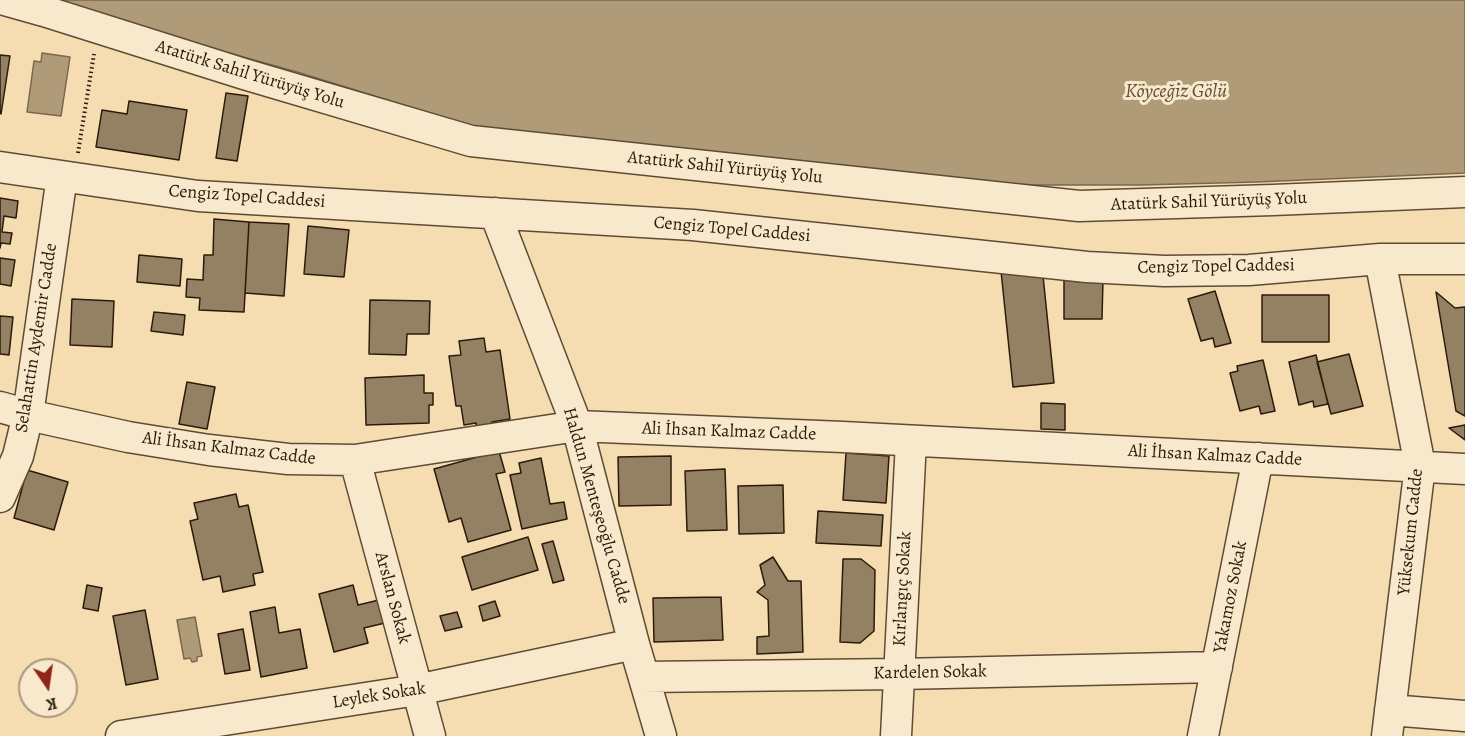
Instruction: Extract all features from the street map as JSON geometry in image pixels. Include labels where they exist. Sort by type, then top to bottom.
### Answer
[{"type":"street","name":"Atatürk Sahil Yürüyüş Yolu","points":[[5,0],[471,141],[1079,206],[1465,192]]},
{"type":"street","name":"Cengiz Topel Caddesi","points":[[0,167],[198,196],[693,225],[1087,267],[1164,271],[1249,270],[1380,259],[1465,259]]},
{"type":"street","name":"Selahattin Aydemir Cadde","points":[[0,497],[18,456],[14,411],[68,177]]},
{"type":"street","name":"Haldun Menteşeoğlu Cadde","points":[[495,213],[577,426],[660,736]]},
{"type":"street","name":"Yüksekum Cadde","points":[[1380,259],[1420,466],[1389,723]]},
{"type":"street","name":"Ali İhsan Kalmaz Cadde","points":[[14,411],[128,437],[209,450],[288,459],[355,460],[577,426],[1465,469]]},
{"type":"street","name":"Kırlangıç Sokak","points":[[896,736],[911,441]]},
{"type":"street","name":"Yakamoz Sokak","points":[[1203,736],[1258,458]]},
{"type":"street","name":"Arslan Sokak","points":[[355,460],[430,736]]},
{"type":"street","name":"Leylek Sokak","points":[[121,736],[417,690],[634,644]]},
{"type":"street","name":"Kardelen Sokak","points":[[644,677],[1217,667]]},
{"type":"street","points":[[1389,723],[1465,716]]},
{"type":"path","points":[[68,177],[99,28]]},
{"type":"water","name":"Köyceğiz Gölü","points":[[39,0],[1465,0],[1465,173],[1257,182],[1025,185],[475,127],[297,72]]},
{"type":"water","points":[[42,53],[70,57],[61,116],[27,112],[34,61],[41,62]]},
{"type":"water","points":[[195,617],[202,656],[192,662],[190,658],[184,659],[177,620]]},
{"type":"building","points":[[0,55],[10,56],[1,114],[0,113]]},
{"type":"building","points":[[226,93],[248,96],[237,161],[216,158]]},
{"type":"building","points":[[129,101],[187,110],[179,160],[96,147],[102,110],[127,114]]},
{"type":"building","points":[[0,198],[18,201],[16,218],[4,216],[2,232],[12,233],[10,244],[1,243],[0,248]]},
{"type":"building","points":[[214,219],[249,222],[244,312],[199,310],[200,298],[186,297],[187,279],[203,280],[204,255],[213,255]]},
{"type":"building","points":[[249,222],[289,224],[284,296],[245,293]]},
{"type":"building","points":[[308,226],[349,230],[344,277],[304,274]]},
{"type":"building","points":[[139,255],[182,259],[180,286],[137,282]]},
{"type":"building","points":[[0,258],[15,260],[11,286],[0,284]]},
{"type":"building","points":[[1042,266],[1054,383],[1013,387],[1001,271]]},
{"type":"building","points":[[1064,278],[1103,279],[1102,319],[1064,319]]},
{"type":"building","points":[[1215,291],[1231,343],[1215,347],[1213,338],[1201,341],[1188,299]]},
{"type":"building","points":[[1436,292],[1455,308],[1465,307],[1465,416],[1456,411]]},
{"type":"building","points":[[1262,295],[1329,295],[1329,342],[1262,342]]},
{"type":"building","points":[[72,299],[114,301],[112,347],[70,345]]},
{"type":"building","points":[[370,300],[430,301],[429,334],[407,334],[406,355],[369,354]]},
{"type":"building","points":[[154,312],[185,315],[183,335],[151,331]]},
{"type":"building","points":[[0,316],[13,317],[9,355],[0,354]]},
{"type":"building","points":[[484,338],[486,352],[500,350],[510,419],[492,422],[492,426],[476,429],[476,423],[464,425],[461,406],[456,406],[449,356],[461,355],[459,341]]},
{"type":"building","points":[[1349,354],[1363,406],[1331,414],[1317,362]]},
{"type":"building","points":[[1316,355],[1328,404],[1314,407],[1313,401],[1299,405],[1289,362]]},
{"type":"building","points":[[1263,360],[1275,411],[1261,414],[1259,406],[1240,411],[1230,373],[1238,371],[1237,366]]},
{"type":"building","points":[[424,375],[424,393],[433,393],[433,405],[429,405],[429,423],[366,425],[365,378]]},
{"type":"building","points":[[187,382],[215,387],[207,429],[179,424]]},
{"type":"building","points":[[1041,403],[1065,404],[1065,430],[1041,429]]},
{"type":"building","points":[[1465,425],[1465,440],[1449,428]]},
{"type":"building","points":[[499,451],[505,472],[496,474],[511,530],[468,542],[461,518],[449,522],[434,469]]},
{"type":"building","points":[[846,453],[889,456],[886,503],[843,500]]},
{"type":"building","points":[[671,456],[671,505],[619,506],[618,457]]},
{"type":"building","points":[[541,458],[550,504],[564,502],[567,519],[522,529],[510,475],[521,473],[519,463]]},
{"type":"building","points":[[725,469],[727,530],[687,531],[685,471]]},
{"type":"building","points":[[27,470],[68,482],[54,530],[14,518]]},
{"type":"building","points":[[783,485],[784,533],[739,534],[738,486]]},
{"type":"building","points":[[236,494],[239,507],[248,505],[263,572],[253,574],[255,585],[223,592],[220,576],[203,580],[190,521],[198,519],[194,503]]},
{"type":"building","points":[[818,511],[883,515],[881,546],[816,543]]},
{"type":"building","points":[[528,537],[538,570],[472,590],[462,557]]},
{"type":"building","points":[[553,541],[564,580],[553,583],[542,544]]},
{"type":"building","points":[[773,557],[788,581],[801,581],[803,652],[757,654],[757,637],[769,636],[768,600],[757,592],[765,585],[760,565]]},
{"type":"building","points":[[843,559],[861,559],[875,570],[874,631],[860,643],[840,642]]},
{"type":"building","points":[[87,585],[102,588],[98,611],[83,608]]},
{"type":"building","points":[[353,585],[358,605],[379,600],[385,623],[364,628],[368,643],[334,652],[319,594]]},
{"type":"building","points":[[721,597],[723,640],[654,642],[653,598]]},
{"type":"building","points":[[495,601],[500,616],[483,621],[479,606]]},
{"type":"building","points":[[275,607],[279,633],[300,629],[307,668],[261,677],[250,612]]},
{"type":"building","points":[[145,610],[158,679],[126,685],[113,616]]},
{"type":"building","points":[[457,612],[462,627],[445,631],[440,616]]},
{"type":"building","points":[[243,629],[250,670],[225,674],[218,634]]}]
